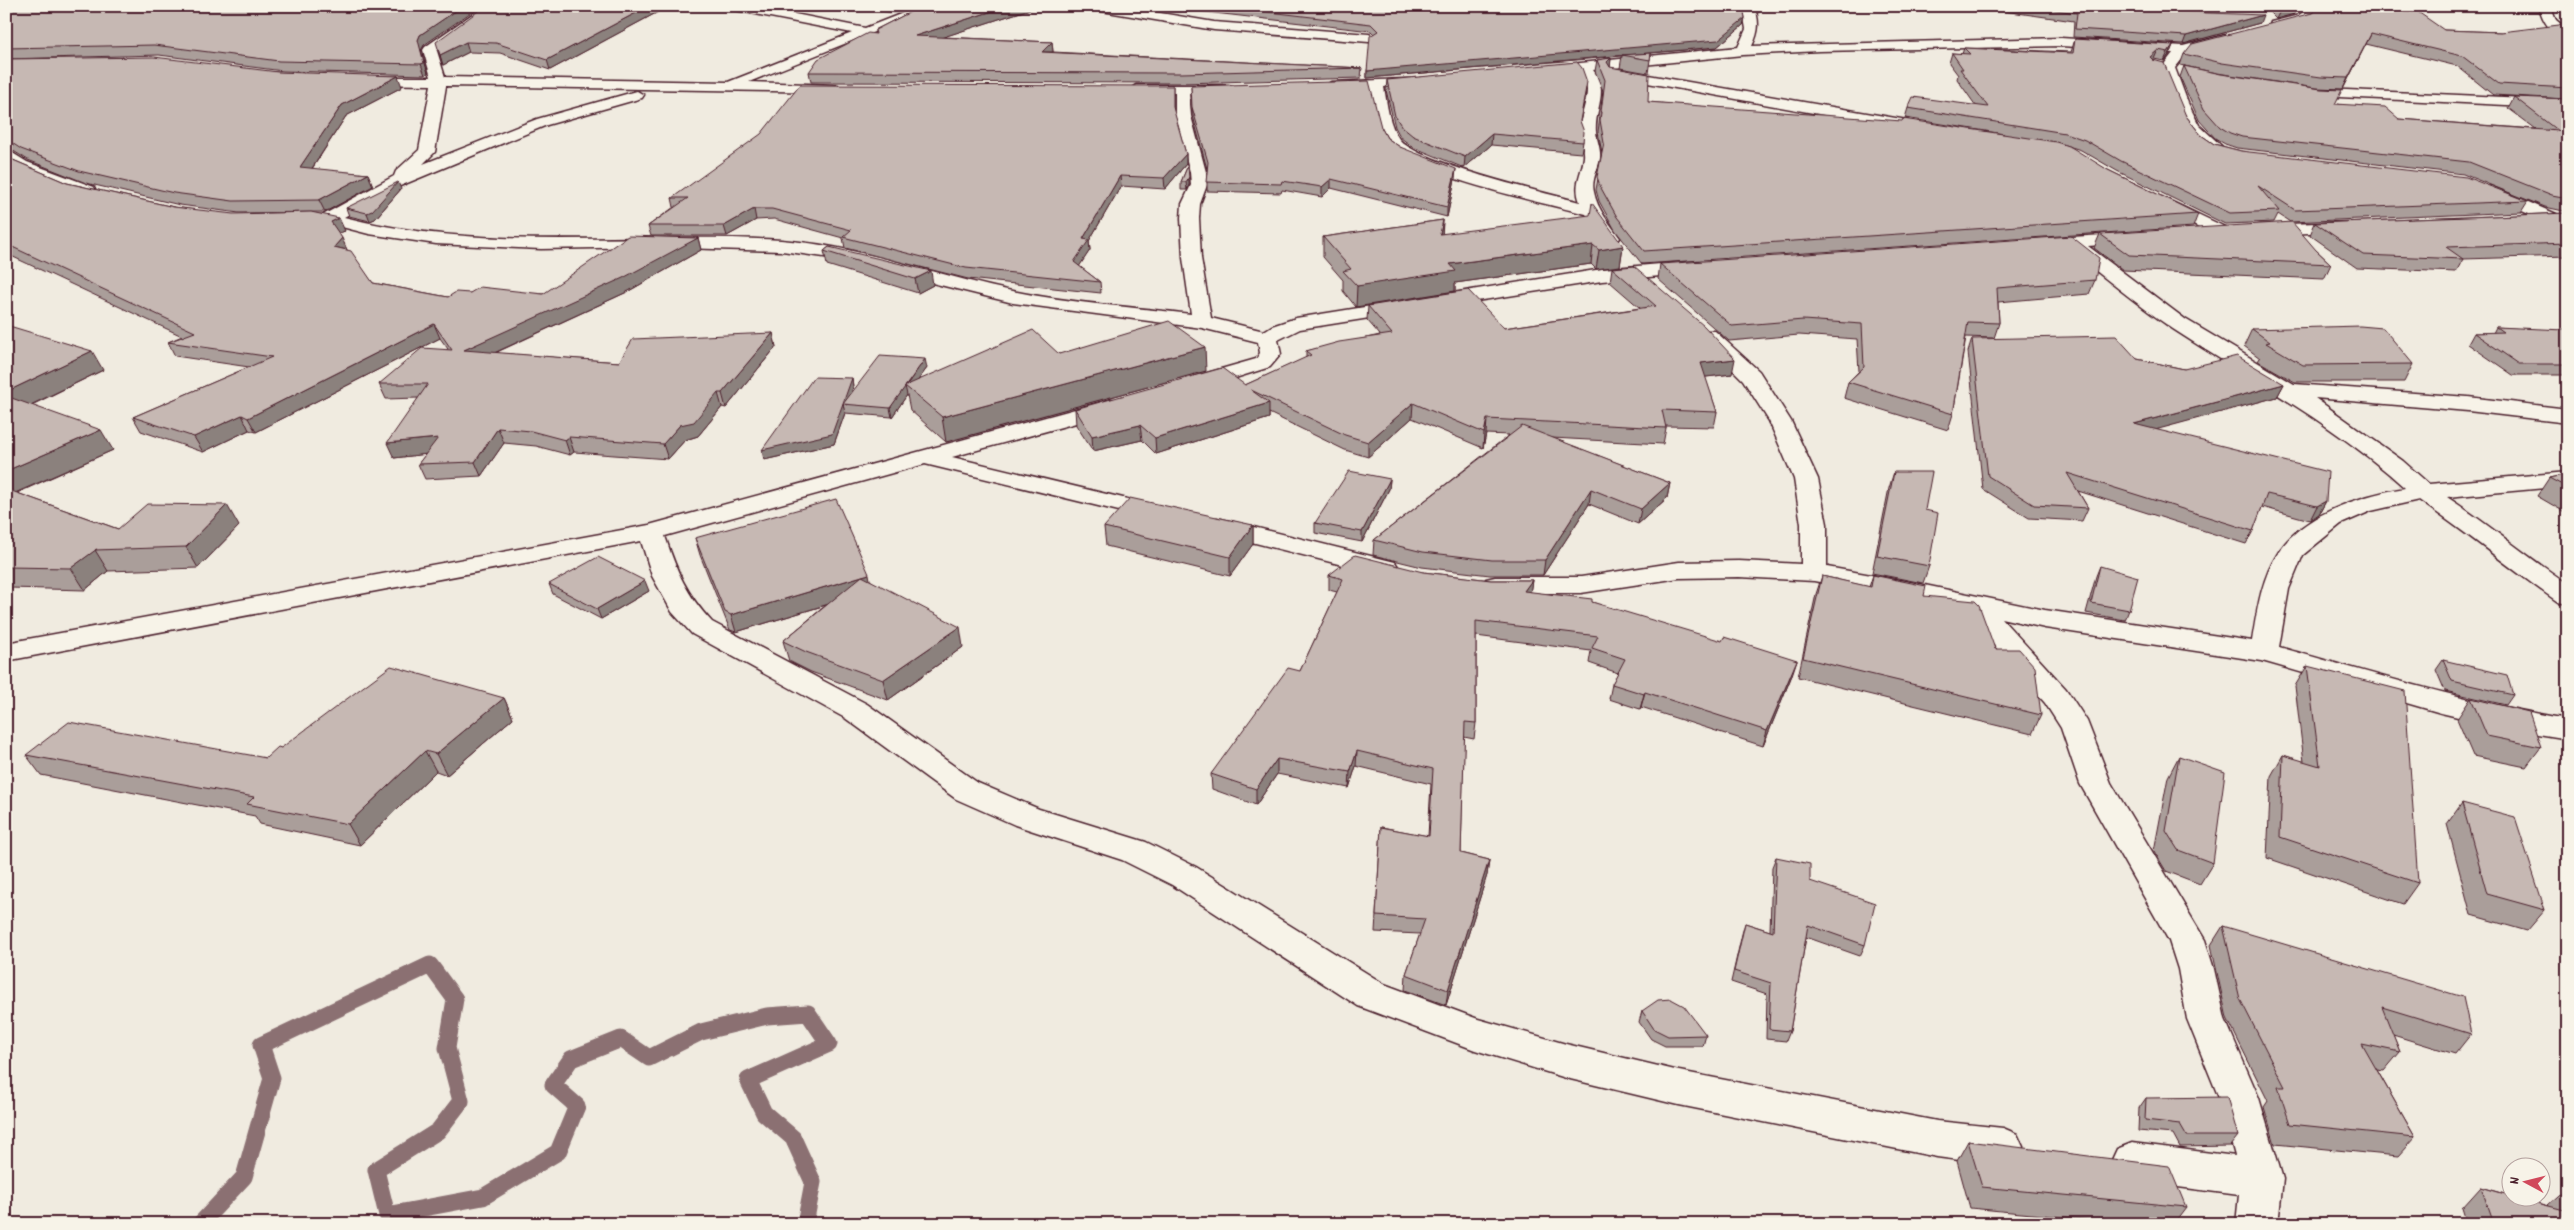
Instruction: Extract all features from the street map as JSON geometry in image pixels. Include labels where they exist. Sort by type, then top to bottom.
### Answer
[{"type":"street","points":[[394,182],[427,152],[439,82],[430,50],[492,6]]},
{"type":"street","points":[[735,6],[866,32]]},
{"type":"street","points":[[720,88],[933,6]]},
{"type":"street","points":[[1096,6],[1172,19],[1256,30],[1369,38]]},
{"type":"street","points":[[1172,19],[1187,6]]},
{"type":"street","points":[[1743,51],[1751,36],[1753,18],[1748,6]]},
{"type":"street","points":[[2264,23],[2303,18],[2321,6]]},
{"type":"street","points":[[2545,6],[2546,15],[2553,26],[2568,36]]},
{"type":"street","points":[[1533,71],[1584,69],[1743,51],[2061,42],[2183,50],[2239,35]]},
{"type":"street","points":[[2115,45],[2122,54],[2140,61]]},
{"type":"street","points":[[2183,50],[2168,68],[2174,90],[2202,138],[2218,151],[2237,155]]},
{"type":"street","points":[[1584,69],[1648,78],[1786,105],[1922,127]]},
{"type":"street","points":[[1584,69],[1593,79],[1596,94],[1588,132],[1592,139],[1592,158],[1586,170],[1585,190],[1592,210],[1628,261],[1657,290]]},
{"type":"street","points":[[352,80],[720,88],[845,88]]},
{"type":"street","points":[[1314,87],[1441,80]]},
{"type":"street","points":[[1376,84],[1384,118],[1395,144],[1411,154],[1503,187],[1592,210]]},
{"type":"street","points":[[328,219],[394,182],[542,122],[620,98],[686,86]]},
{"type":"street","points":[[1123,89],[1238,89]]},
{"type":"street","points":[[1182,89],[1183,116],[1198,172],[1199,186],[1191,204],[1190,218],[1192,258],[1202,322]]},
{"type":"street","points":[[2290,90],[2350,95],[2568,104]]},
{"type":"street","points":[[6,154],[22,165],[80,189],[108,195]]},
{"type":"street","points":[[2476,185],[2563,221]]},
{"type":"street","points":[[2147,195],[2221,232]]},
{"type":"street","points":[[284,220],[328,219],[369,230],[436,239],[541,244],[649,242],[782,246],[831,252],[1014,297],[1202,322],[1267,338],[1279,330],[1296,324],[1602,275],[1628,261],[1715,266]]},
{"type":"street","points":[[2506,220],[2563,221]]},
{"type":"street","points":[[2184,234],[2370,226]]},
{"type":"street","points":[[2021,245],[2155,236]]},
{"type":"street","points":[[2071,242],[2178,323],[2289,390],[2396,466],[2424,492],[2568,596]]},
{"type":"street","points":[[1692,319],[1751,376],[1780,421],[1806,479],[1814,524],[1814,573]]},
{"type":"street","points":[[1173,389],[1263,363],[1271,354],[1267,338]]},
{"type":"street","points":[[2289,390],[2468,404],[2568,416]]},
{"type":"street","points":[[6,652],[651,532],[1135,400]]},
{"type":"street","points":[[925,458],[1412,575]]},
{"type":"street","points":[[2264,652],[2278,580],[2291,552],[2316,529],[2341,514],[2376,501],[2424,492],[2534,484],[2568,479]]},
{"type":"street","points":[[651,532],[665,576],[682,606],[702,628],[856,711],[967,791],[1026,818],[1134,851],[1167,868],[1371,995],[1475,1034],[1566,1060],[1679,1088],[1937,1139],[2032,1150]]},
{"type":"street","points":[[1470,582],[1490,585],[1581,585],[1679,570],[1739,569],[1814,573],[1910,590],[2074,624],[2264,652],[2441,703],[2513,720],[2568,729]]},
{"type":"street","points":[[1972,604],[2056,696],[2076,728],[2096,784],[2187,940],[2196,969],[2206,1019],[2239,1098],[2262,1179],[2257,1224]]},
{"type":"street","points":[[2099,1158],[2262,1179]]},
{"type":"building","points":[[6,6],[463,6],[420,35],[418,40],[424,63],[421,64],[279,61],[154,45],[6,48]]},
{"type":"building","points":[[485,6],[649,6],[547,60],[496,43],[466,42],[440,55],[436,42]]},
{"type":"building","points":[[918,6],[1008,6],[915,36],[1052,42],[1042,52],[1362,68],[1182,73],[809,72],[818,59],[868,33],[876,34],[875,30],[920,7]]},
{"type":"building","points":[[1219,6],[1743,6],[1745,18],[1718,40],[1367,71],[1370,36],[1378,31],[1371,24]]},
{"type":"building","points":[[2027,6],[2129,6],[2132,10],[2263,15],[2186,36],[2075,29],[2077,13]]},
{"type":"building","points":[[2274,6],[2297,6],[2280,11]]},
{"type":"building","points":[[2321,6],[2418,12],[2444,30],[2501,32],[2559,25],[2568,29],[2568,88],[2499,84],[2462,56],[2371,34],[2348,78],[2321,77],[2222,63],[2184,54],[2192,44],[2312,13]]},
{"type":"building","points":[[2075,39],[2173,45],[2168,52],[2158,50],[2150,57],[2153,60],[2164,63],[2186,116],[2201,135],[2214,144],[2241,151],[2466,177],[2528,201],[2295,210],[2258,186],[2279,211],[2230,213],[2121,161],[2085,140],[2065,133],[1908,108],[1913,97],[1988,107],[1960,69],[1963,69],[1952,53],[1970,54],[1964,48],[2073,53]]},
{"type":"building","points":[[1651,53],[1650,60],[1622,55]]},
{"type":"building","points":[[154,57],[278,72],[398,76],[342,105],[300,167],[368,174],[319,200],[233,201],[174,193],[79,171],[21,149],[6,139],[6,59]]},
{"type":"building","points":[[1611,58],[1607,62],[1610,67],[1649,74],[1648,102],[1902,121],[1903,119],[2056,142],[2071,147],[2108,170],[2198,214],[1644,251],[1617,217],[1597,177],[1604,143],[1600,120],[1605,80],[1597,60]]},
{"type":"building","points":[[1577,62],[1582,68],[1587,82],[1580,121],[1584,132],[1583,142],[1492,134],[1465,157],[1413,136],[1402,127],[1395,116],[1387,80]]},
{"type":"building","points":[[2184,66],[2221,74],[2321,89],[2342,90],[2335,104],[2385,107],[2399,119],[2558,131],[2514,97],[2568,99],[2568,198],[2552,195],[2469,162],[2242,137],[2230,133],[2220,127],[2204,109]]},
{"type":"building","points":[[1369,81],[1381,127],[1387,138],[1400,147],[1456,169],[1447,207],[1331,179],[1322,187],[1282,181],[1281,184],[1206,182],[1208,162],[1192,107],[1191,86]]},
{"type":"building","points":[[800,85],[1173,86],[1173,107],[1186,154],[1164,178],[1120,176],[1083,239],[1089,240],[1074,262],[1100,282],[966,268],[843,237],[851,230],[772,209],[754,209],[724,226],[648,226],[688,198],[672,198],[761,134]]},
{"type":"building","points":[[6,157],[67,183],[174,207],[233,214],[311,212],[339,218],[331,222],[342,238],[334,247],[351,251],[373,283],[448,297],[456,292],[470,293],[480,287],[543,294],[628,236],[698,238],[623,278],[464,350],[619,362],[633,339],[773,333],[722,393],[718,393],[694,422],[680,425],[663,444],[569,437],[565,440],[531,431],[498,428],[475,462],[418,464],[438,438],[387,443],[428,384],[379,384],[422,348],[452,350],[434,324],[248,418],[242,415],[194,437],[133,417],[272,357],[168,342],[195,332],[6,244]]},
{"type":"building","points":[[1188,165],[1189,177],[1186,182],[1181,182]]},
{"type":"building","points":[[398,182],[372,211],[367,213],[346,208]]},
{"type":"building","points":[[1592,203],[1623,246],[1599,250],[1593,245],[1450,264],[1456,271],[1357,286],[1343,271],[1351,269],[1323,237],[1443,220],[1440,234],[1590,215]]},
{"type":"building","points":[[2568,213],[2568,243],[2446,247],[2463,259],[2363,255],[2315,223]]},
{"type":"building","points":[[2292,222],[2331,264],[2129,255],[2100,234]]},
{"type":"building","points":[[2071,236],[2099,258],[2095,280],[1997,288],[1999,323],[1968,322],[1953,414],[1848,382],[1864,367],[1862,324],[1803,320],[1732,326],[1660,264]]},
{"type":"building","points":[[829,247],[931,271],[915,279],[824,251]]},
{"type":"building","points":[[1634,266],[1704,326],[1735,359],[1701,363],[1717,412],[1662,410],[1666,428],[1487,419],[1484,433],[1413,403],[1368,442],[1345,435],[1251,390],[1269,403],[1155,438],[1140,425],[1092,436],[1075,409],[1222,368],[1245,385],[1311,355],[1306,351],[1339,342],[1392,334],[1368,306],[1468,290],[1504,328],[1656,306],[1612,268]]},
{"type":"building","points":[[1169,321],[1205,347],[942,417],[905,386],[1033,330],[1059,354]]},
{"type":"building","points":[[6,325],[92,351],[6,392]]},
{"type":"building","points":[[2360,326],[2383,328],[2413,364],[2303,365],[2266,343],[2270,342],[2252,329]]},
{"type":"building","points":[[2496,327],[2565,330],[2568,332],[2568,364],[2519,364],[2474,333],[2503,332]]},
{"type":"building","points":[[2116,336],[2137,359],[2184,369],[2237,356],[2284,384],[2134,424],[2328,472],[2326,501],[2317,506],[2267,494],[2253,531],[2067,473],[2088,508],[2034,505],[1988,476],[1972,339]]},
{"type":"building","points":[[880,356],[925,359],[890,408],[843,404]]},
{"type":"building","points":[[814,377],[852,378],[832,434],[762,450]]},
{"type":"building","points":[[6,396],[101,430],[6,471]]},
{"type":"building","points":[[1522,426],[1670,483],[1641,509],[1591,489],[1545,560],[1492,560],[1423,552],[1374,540]]},
{"type":"building","points":[[1349,471],[1390,479],[1362,532],[1315,523]]},
{"type":"building","points":[[1894,472],[1932,472],[1925,510],[1938,513],[1929,566],[1877,556]]},
{"type":"building","points":[[2568,474],[2568,488],[2549,478]]},
{"type":"building","points":[[6,489],[118,529],[147,504],[227,505],[186,547],[96,550],[71,568],[6,567]]},
{"type":"building","points":[[1130,498],[1253,525],[1230,557],[1104,527]]},
{"type":"building","points":[[836,499],[869,574],[731,615],[725,612],[695,538]]},
{"type":"building","points":[[1355,555],[1423,572],[1491,580],[1532,580],[1524,591],[1592,599],[1592,602],[1722,641],[1724,637],[1797,660],[1767,731],[1645,692],[1644,694],[1612,684],[1625,659],[1592,648],[1598,636],[1476,621],[1476,723],[1465,722],[1461,853],[1489,860],[1448,990],[1406,974],[1425,919],[1376,916],[1381,827],[1429,836],[1433,769],[1357,751],[1350,772],[1277,759],[1256,789],[1211,774],[1288,668],[1300,671],[1343,579],[1329,575]]},
{"type":"building","points":[[598,557],[645,581],[597,609],[549,584]]},
{"type":"building","points":[[2100,566],[2138,577],[2129,610],[2091,603]]},
{"type":"building","points":[[1873,575],[1926,586],[1924,596],[1975,601],[1979,605],[1995,649],[2019,649],[2035,667],[2041,715],[1803,658],[1822,576],[1871,587]]},
{"type":"building","points":[[862,576],[960,627],[883,680],[806,652],[783,641]]},
{"type":"building","points":[[2443,660],[2507,675],[2513,695],[2452,681]]},
{"type":"building","points":[[391,666],[504,698],[436,754],[425,751],[348,824],[247,804],[254,797],[26,755],[69,722],[266,758],[278,747],[281,748]]},
{"type":"building","points":[[2307,666],[2405,691],[2418,883],[2280,837],[2283,755],[2320,766]]},
{"type":"building","points":[[2471,698],[2529,712],[2541,747],[2487,736]]},
{"type":"building","points":[[2179,756],[2225,772],[2213,863],[2178,850],[2166,831]]},
{"type":"building","points":[[2462,803],[2515,817],[2545,910],[2487,894]]},
{"type":"building","points":[[1776,857],[1810,864],[1810,881],[1875,903],[1865,945],[1808,925],[1790,1031],[1769,1029],[1771,983],[1734,971],[1745,923],[1773,932]]},
{"type":"building","points":[[2223,926],[2463,997],[2471,1034],[2382,1007],[2400,1052],[2362,1044],[2415,1137],[2290,1124],[2278,1087],[2285,1087],[2240,999]]},
{"type":"building","points":[[1671,999],[1684,1006],[1706,1035],[1668,1036],[1654,1029],[1642,1011],[1658,1000]]},
{"type":"building","points":[[2227,1097],[2238,1136],[2187,1136],[2180,1124],[2145,1120],[2146,1098]]},
{"type":"building","points":[[1968,1141],[2169,1166],[2186,1207],[1982,1187]]},
{"type":"building","points":[[2481,1187],[2502,1193],[2502,1208],[2552,1207],[2568,1211],[2568,1224],[2494,1224]]},
{"type":"building","points":[[2295,1220],[2310,1224],[2296,1224]]},
{"type":"waterway","points":[[200,1224],[244,1177],[272,1078],[261,1045],[430,965],[455,999],[447,1048],[461,1101],[438,1131],[376,1170],[387,1215],[483,1197],[558,1152],[577,1106],[553,1085],[571,1059],[621,1039],[649,1058],[701,1032],[767,1016],[808,1013],[829,1044],[748,1080],[764,1113],[793,1138],[813,1182],[805,1224]]}]
